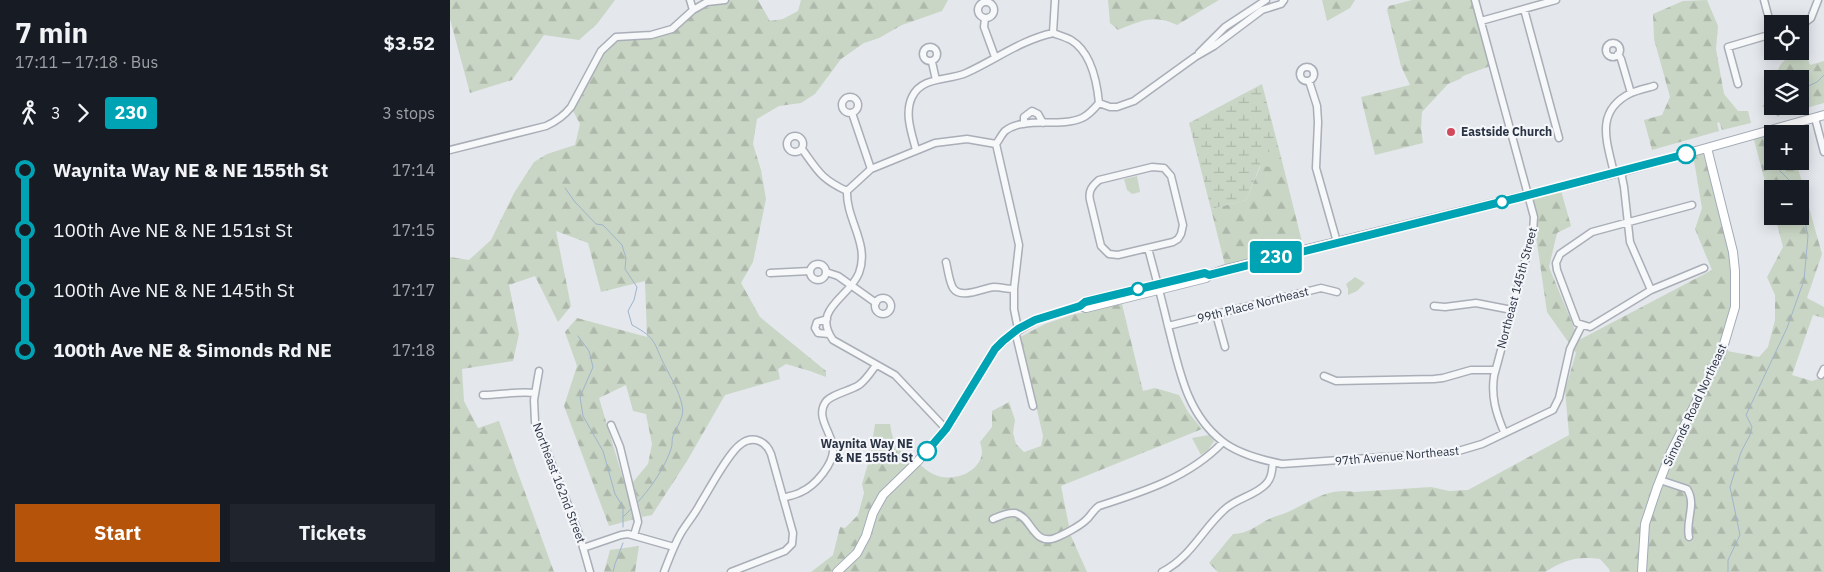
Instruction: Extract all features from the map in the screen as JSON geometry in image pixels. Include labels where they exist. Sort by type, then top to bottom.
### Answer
[{"type":"main road","points":[[837,572],[857,553],[866,536],[873,513],[883,495],[917,462],[946,429],[995,349],[1016,330],[1048,315],[1080,306],[1085,302],[1206,278],[1209,275],[1337,242],[1529,195],[1824,115]]},
{"type":"main road","name":"Simonds Road Northeast","points":[[1642,572],[1645,524],[1660,480],[1671,452],[1722,351],[1735,307],[1733,252],[1707,148]]},
{"type":"street","points":[[690,0],[693,10]]},
{"type":"street","points":[[450,150],[554,123],[565,115],[601,51],[616,37],[652,34],[672,29],[693,10],[707,2],[725,0]]},
{"type":"street","points":[[1052,33],[1055,0]]},
{"type":"street","points":[[1195,57],[1225,27],[1266,0]]},
{"type":"street","points":[[1098,102],[1110,107],[1117,107],[1134,101],[1195,57],[1214,46],[1262,10],[1281,4],[1284,0]]},
{"type":"street","name":"Northeast 145th Street","points":[[1475,0],[1534,217],[1533,232],[1495,370],[1493,387],[1494,406],[1504,432]]},
{"type":"street","points":[[1481,21],[1556,0]]},
{"type":"street","points":[[1764,0],[1768,15]]},
{"type":"street","points":[[1809,19],[1818,0]]},
{"type":"street","points":[[1524,9],[1559,138]]},
{"type":"street","points":[[985,18],[984,26],[995,57]]},
{"type":"street","points":[[916,150],[909,122],[909,110],[912,98],[924,84],[964,74],[1037,37],[1052,33],[1072,41],[1082,50],[1095,79],[1098,102],[1091,112],[1082,118],[1072,121],[1024,124],[1006,131],[996,144]]},
{"type":"street","points":[[1738,84],[1728,47],[1764,36]]},
{"type":"street","points":[[1618,54],[1631,93]]},
{"type":"street","points":[[932,62],[936,80]]},
{"type":"street","points":[[1309,81],[1317,106],[1316,168],[1337,242]]},
{"type":"street","points":[[1651,290],[1630,242],[1624,187],[1605,136],[1605,126],[1611,110],[1619,102],[1631,93],[1654,86]]},
{"type":"street","points":[[1024,124],[1023,120],[1026,114],[1032,111],[1038,114],[1043,123]]},
{"type":"street","points":[[852,113],[871,169]]},
{"type":"street","points":[[1815,118],[1824,152]]},
{"type":"street","points":[[847,191],[871,169],[935,143],[967,139],[996,144]]},
{"type":"street","points":[[996,144],[1019,245],[1014,309],[1016,330],[1033,406]]},
{"type":"street","points":[[802,149],[822,177],[847,191]]},
{"type":"street","points":[[1152,167],[1164,168],[1171,176],[1183,225],[1181,234],[1173,242],[1148,248],[1118,255],[1105,252],[1101,246],[1089,194],[1090,189],[1099,180],[1152,167]]},
{"type":"street","points":[[847,191],[849,212],[861,244],[862,253],[858,273],[852,285],[831,306],[826,324],[829,334],[834,340],[895,375],[946,429]]},
{"type":"street","points":[[1692,205],[1592,232],[1560,254],[1557,259],[1558,270],[1577,324],[1590,327],[1651,290],[1704,268]]},
{"type":"street","points":[[993,519],[1015,513],[1025,520],[1040,538],[1057,538],[1086,520],[1093,510],[1099,506],[1139,494],[1191,468],[1203,460],[1222,442],[1201,419],[1186,392],[1148,248]]},
{"type":"street","points":[[946,262],[951,283],[954,290],[959,293],[994,287],[1014,290]]},
{"type":"street","points":[[770,273],[810,271],[812,267],[820,265],[826,272],[838,276],[876,302]]},
{"type":"street","points":[[810,271],[813,278],[818,280],[824,277],[826,272]]},
{"type":"street","name":"99th Place Northeast","points":[[1168,326],[1322,288],[1337,292]]},
{"type":"street","points":[[1434,306],[1446,307],[1476,303],[1512,310]]},
{"type":"street","points":[[1216,314],[1225,347]]},
{"type":"street","points":[[827,319],[817,322],[815,328],[818,334],[829,334]]},
{"type":"street","name":"97th Avenue Northeast","points":[[1222,442],[1242,452],[1273,462],[1299,464],[1455,452],[1482,444],[1553,410],[1559,398],[1570,349],[1582,325]]},
{"type":"street","points":[[783,498],[805,490],[820,476],[832,458],[833,447],[822,417],[822,408],[826,400],[858,386],[866,379],[876,365]]},
{"type":"street","points":[[1324,376],[1336,381],[1434,379],[1471,370],[1495,370]]},
{"type":"street","name":"Northeast 162nd Street","points":[[539,371],[533,409],[535,422],[563,491],[590,572]]},
{"type":"street","points":[[483,395],[500,395],[522,391],[535,393]]},
{"type":"street","points":[[611,425],[620,447],[637,517],[638,522],[634,535]]},
{"type":"street","points":[[664,572],[674,547],[718,474],[737,447],[752,439],[761,441],[769,449],[792,534],[792,544],[785,550],[731,572]]},
{"type":"street","points":[[1162,572],[1185,556],[1223,510],[1266,484],[1272,474],[1273,462]]},
{"type":"street","points":[[1660,480],[1688,489],[1692,505],[1687,528],[1689,537]]},
{"type":"street","points":[[583,548],[621,535],[634,535],[674,547]]},
{"type":"green space","points":[[450,0],[615,0],[597,24],[579,40],[544,35],[512,80],[470,93],[450,19]]},
{"type":"green space","points":[[758,0],[770,21],[783,19],[798,11],[801,0],[948,0],[942,11],[902,25],[879,38],[864,43],[841,59],[815,94],[801,103],[779,106],[757,119],[753,144],[761,170],[766,199],[753,262],[741,283],[760,317],[826,371],[826,377],[786,364],[778,369],[780,379],[725,395],[687,461],[652,515],[642,517],[633,482],[648,464],[652,444],[646,414],[633,411],[626,385],[599,398],[635,519],[609,526],[564,406],[577,366],[565,332],[577,318],[647,337],[645,281],[601,292],[588,243],[556,231],[571,306],[558,322],[535,276],[509,285],[519,334],[513,361],[462,369],[464,401],[478,428],[499,421],[554,572],[450,572],[450,257],[469,260],[491,240],[514,193],[534,162],[547,154],[575,145],[580,124],[571,107],[601,51],[616,37],[651,35],[672,29],[707,2]]},
{"type":"green space","points":[[1108,0],[1219,0],[1177,25],[1154,19],[1118,30],[1110,23]]},
{"type":"green space","points":[[1322,0],[1355,0],[1350,8],[1327,21]]},
{"type":"green space","points":[[1412,0],[1476,0],[1493,65],[1463,76],[1448,84],[1422,112],[1421,128],[1423,143],[1375,155],[1361,97],[1410,85],[1401,66],[1387,10],[1389,6]]},
{"type":"green space","points":[[1707,0],[1718,26],[1716,49],[1724,94],[1738,111],[1748,111],[1751,123],[1722,130],[1719,122],[1717,123],[1719,131],[1652,150],[1644,120],[1662,115],[1670,97],[1654,39],[1653,14],[1683,1]]},
{"type":"green space","points":[[1785,60],[1808,60],[1810,65],[1824,61],[1824,103],[1809,107],[1809,70],[1779,70]]},
{"type":"green space","points":[[1262,84],[1281,157],[1278,164],[1272,167],[1260,166],[1246,200],[1211,209],[1189,123]]},
{"type":"green space","points":[[1764,133],[1764,170],[1799,170],[1801,180],[1765,180],[1753,136]]},
{"type":"green space","points":[[1277,150],[1278,164],[1272,167],[1261,165],[1258,161],[1258,156]]},
{"type":"green space","points":[[1703,154],[1733,252],[1736,286],[1722,350],[1759,357],[1768,347],[1775,320],[1775,295],[1767,277],[1783,247],[1777,225],[1809,225],[1809,208],[1822,254],[1807,298],[1824,307],[1824,318],[1813,315],[1792,375],[1812,381],[1824,377],[1824,572],[1610,572],[1600,559],[1584,558],[1558,564],[1545,572],[1218,572],[1209,563],[1233,534],[1248,531],[1269,519],[1327,493],[1431,487],[1449,491],[1468,490],[1569,435],[1565,390],[1576,353],[1547,312],[1530,195],[1560,187],[1571,226],[1557,233],[1549,267],[1579,340],[1712,270],[1695,229],[1702,208],[1693,155]]},
{"type":"green space","points":[[1281,157],[1304,250],[1226,269],[1211,209],[1246,200],[1261,165]]},
{"type":"green space","points":[[1137,176],[1140,192],[1132,194],[1127,190],[1124,179]]},
{"type":"green space","points":[[1355,277],[1365,283],[1357,291],[1348,295],[1346,284]]},
{"type":"green space","points":[[1122,304],[1143,391],[1155,388],[1179,395],[1188,412],[1202,429],[1061,486],[1071,536],[1087,572],[811,572],[833,555],[840,527],[845,528],[858,515],[864,493],[862,484],[870,457],[875,424],[890,424],[897,447],[905,454],[918,460],[917,462],[933,474],[940,477],[963,475],[975,467],[982,454],[980,442],[992,427],[992,411],[1009,402],[1015,420],[1013,433],[1016,444],[1024,452],[1041,446],[1043,436],[1020,337],[1045,324],[1071,315]]},
{"type":"green space","points":[[1209,435],[1214,441],[1208,450],[1201,455],[1192,438]]},
{"type":"green space","points":[[639,546],[635,572],[604,572],[610,550]]},
{"type":"waterway","points":[[1809,86],[1817,82],[1824,75]]},
{"type":"waterway","points":[[1780,170],[1789,180]]},
{"type":"waterway","points":[[565,188],[575,202],[596,224],[603,225],[622,245],[626,258],[625,269],[637,287],[634,300],[628,311],[632,325],[654,342],[677,390],[683,409],[665,464],[636,504]]},
{"type":"waterway","points":[[1728,572],[1728,560],[1740,535],[1730,487],[1741,452],[1752,427],[1746,415],[1787,328],[1804,280],[1808,236],[1806,225]]},
{"type":"waterway","points":[[578,336],[589,351],[593,367],[580,397],[583,416],[603,451],[615,494],[623,507],[623,527]]},
{"type":"waterway","points":[[623,517],[631,509]]},
{"type":"waterway","points":[[613,572],[623,543]]},
{"type":"bus line","name":"230","points":[[927,451],[946,429],[995,349],[1018,329],[1035,320],[1080,306],[1085,302],[1205,273],[1209,275],[1226,269],[1521,197],[1686,154]]},
{"type":"place","name":"Eastside Church","points":[[1451,132]]},
{"type":"place","name":"Waynita Way NE & NE 155th St","points":[[927,451]]}]
